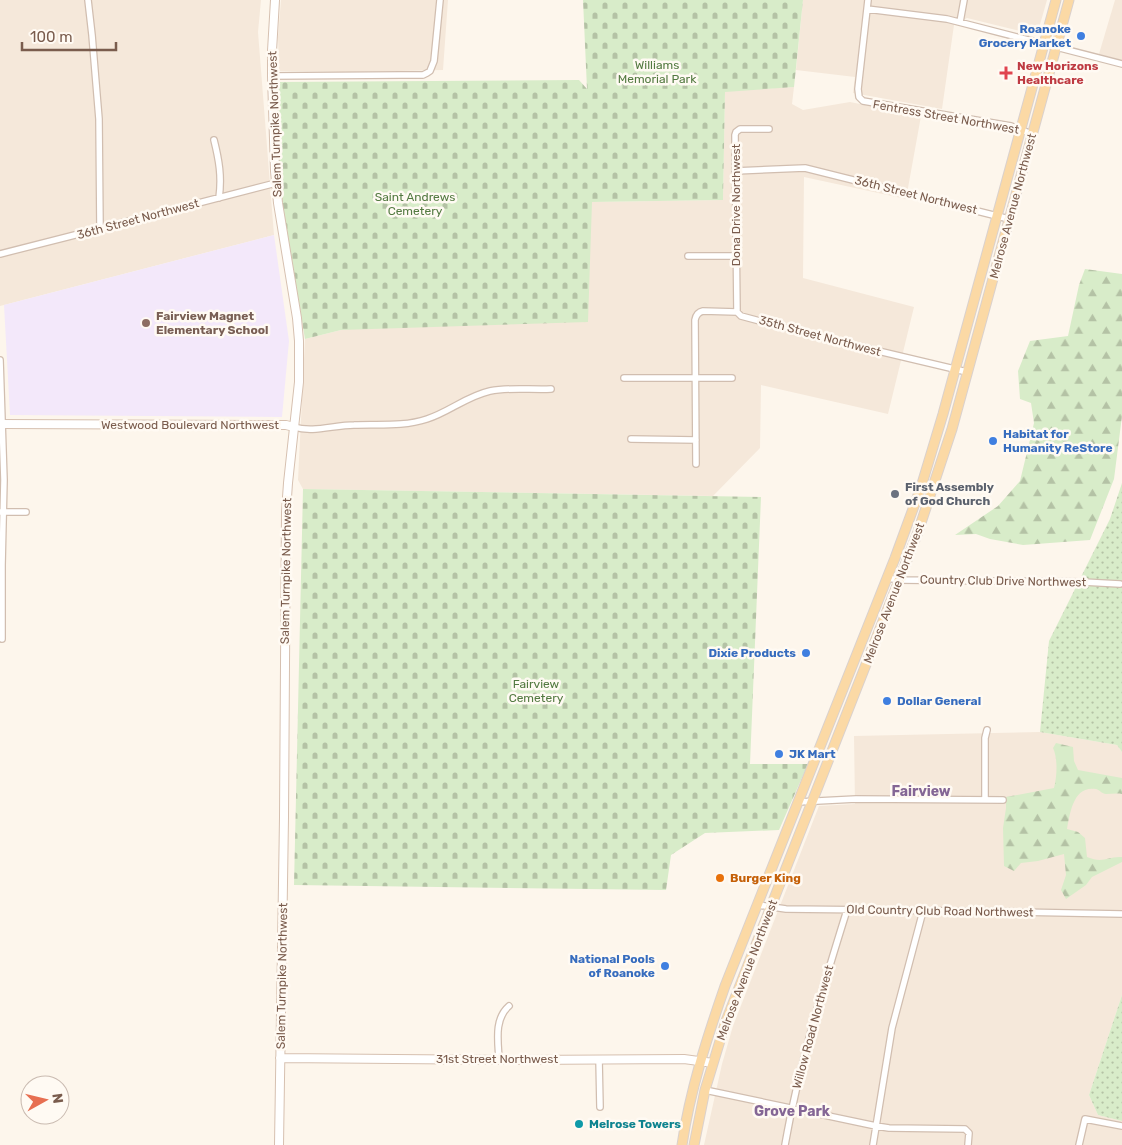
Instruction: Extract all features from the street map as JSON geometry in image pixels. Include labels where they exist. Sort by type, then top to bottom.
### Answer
[{"type":"main road","name":"Melrose Avenue Northwest","points":[[682,1145],[701,1060],[725,986],[887,578],[920,487],[955,370],[1056,0]]},
{"type":"main road","name":"Melrose Avenue Northwest","points":[[694,1145],[705,1090],[735,995],[900,580],[933,488],[952,429],[1069,0]]},
{"type":"street","points":[[88,0],[99,119],[100,229]]},
{"type":"street","name":"Salem Turnpike Northwest","points":[[275,0],[272,76],[276,183],[299,341],[299,382],[286,512],[284,830],[279,1145]]},
{"type":"street","points":[[272,76],[409,75],[427,73],[434,61],[440,0]]},
{"type":"street","points":[[868,0],[868,9],[939,17],[1122,64]]},
{"type":"street","points":[[960,22],[964,0]]},
{"type":"street","name":"Fentress Street Northwest","points":[[868,9],[858,89],[860,98],[866,102],[1010,126],[1032,134]]},
{"type":"street","name":"Dona Drive Northwest","points":[[737,312],[736,132],[740,129],[769,129]]},
{"type":"street","points":[[214,140],[220,165],[219,198]]},
{"type":"street","name":"36th Street Northwest","points":[[735,171],[805,168],[1009,219]]},
{"type":"street","name":"36th Street Northwest","points":[[0,254],[276,183]]},
{"type":"street","points":[[688,256],[736,256]]},
{"type":"street","name":"35th Street Northwest","points":[[695,378],[695,318],[703,311],[737,312],[741,316],[815,336],[967,372]]},
{"type":"street","points":[[0,360],[2,639]]},
{"type":"street","points":[[624,378],[732,378]]},
{"type":"street","points":[[695,378],[696,464]]},
{"type":"street","name":"Westwood Boulevard Northwest","points":[[1,424],[286,425],[307,430],[354,425],[414,423],[439,415],[468,399],[490,391],[552,389]]},
{"type":"street","points":[[631,439],[696,440]]},
{"type":"street","points":[[2,512],[26,512]]},
{"type":"street","name":"Country Club Drive Northwest","points":[[887,578],[900,580],[1120,584]]},
{"type":"street","points":[[985,800],[985,738],[987,730]]},
{"type":"street","points":[[798,802],[1003,800]]},
{"type":"street","name":"Old Country Club Road Northwest","points":[[758,905],[786,909],[1122,914]]},
{"type":"street","name":"Willow Road Northwest","points":[[785,1145],[792,1108],[820,997],[847,910]]},
{"type":"street","points":[[873,1145],[892,1028],[923,910]]},
{"type":"street","points":[[499,1059],[498,1025],[501,1016],[509,1006]]},
{"type":"street","name":"31st Street Northwest","points":[[280,1058],[684,1059],[713,1063]]},
{"type":"street","points":[[600,1059],[600,1107]]},
{"type":"street","points":[[705,1090],[889,1128],[965,1129],[968,1130],[970,1135],[968,1145]]},
{"type":"street","points":[[1079,1145],[1085,1119],[1122,1126]]},
{"type":"shaded area","points":[[0,0],[261,0],[258,32],[274,235],[0,306]]},
{"type":"shaded area","points":[[281,0],[448,0],[443,70],[279,71],[278,37]]},
{"type":"shaded area","points":[[803,0],[1047,0],[1037,35],[967,18],[954,25],[942,109],[853,93],[855,77],[796,70]]},
{"type":"shaded area","points":[[1115,0],[1122,0],[1122,60],[1099,54]]},
{"type":"shaded area","points":[[794,87],[792,104],[803,110],[850,102],[921,116],[906,199],[804,177],[803,278],[914,307],[888,414],[761,385],[760,448],[713,496],[303,489],[298,480],[305,339],[341,330],[592,202],[723,200],[725,91]]},
{"type":"shaded area","name":"Fairview Magnet Elementary School","points":[[274,235],[289,341],[282,417],[10,415],[4,305]]},
{"type":"shaded area","points":[[1040,732],[1117,745],[1122,752],[1122,995],[1089,1095],[1098,1115],[1122,1121],[1122,1145],[704,1145],[722,1064],[733,1026],[819,806],[855,804],[854,736]]},
{"type":"green space","name":"Saint Andrews Cemetery","points":[[583,0],[803,0],[794,87],[725,92],[723,200],[592,202],[588,322],[341,330],[305,339],[283,208],[279,169],[276,82],[579,80],[587,89]]},
{"type":"green space","points":[[1085,269],[1122,274],[1122,416],[1114,479],[1090,540],[1023,545],[990,539],[976,534],[955,535],[998,506],[1020,481],[1034,423],[1031,403],[1020,399],[1018,371],[1030,341],[1068,336],[1079,285]]},
{"type":"green space","points":[[1122,483],[1122,752],[1117,745],[1040,732],[1049,641],[1110,519]]},
{"type":"green space","name":"Fairview Cemetery","points":[[303,489],[761,497],[750,764],[808,764],[779,830],[705,833],[671,855],[666,890],[294,885]]},
{"type":"green space","points":[[1056,743],[1073,747],[1074,761],[1078,770],[1122,778],[1122,794],[1105,794],[1096,789],[1082,791],[1071,809],[1067,829],[1078,832],[1085,838],[1087,857],[1102,860],[1122,857],[1122,862],[1092,877],[1086,885],[1066,899],[1061,890],[1066,875],[1064,854],[1038,861],[1021,863],[1014,871],[1004,866],[1003,828],[1006,797],[1054,788],[1056,757],[1053,748]]},
{"type":"green space","points":[[1122,995],[1122,1121],[1098,1115],[1089,1095]]},
{"type":"place","name":"Roanoke Grocery Market","points":[[1081,36]]},
{"type":"place","name":"New Horizons Healthcare","points":[[1006,73]]},
{"type":"place","name":"Fairview Magnet Elementary School","points":[[146,323]]},
{"type":"place","name":"Habitat for Humanity ReStore","points":[[993,441]]},
{"type":"place","name":"First Assembly of God Church","points":[[895,494]]},
{"type":"place","name":"Dixie Products","points":[[806,653]]},
{"type":"place","name":"Dollar General","points":[[887,701]]},
{"type":"place","name":"JK Mart","points":[[779,754]]},
{"type":"place","name":"Burger King","points":[[720,878]]},
{"type":"place","name":"National Pools of Roanoke","points":[[665,966]]},
{"type":"place","name":"Melrose Towers","points":[[579,1124]]},
{"type":"district","name":"Fairview","points":[[921,791]]},
{"type":"district","name":"Grove Park","points":[[792,1111]]},
{"type":"park label","name":"Williams Memorial Park","points":[[657,72]]}]
